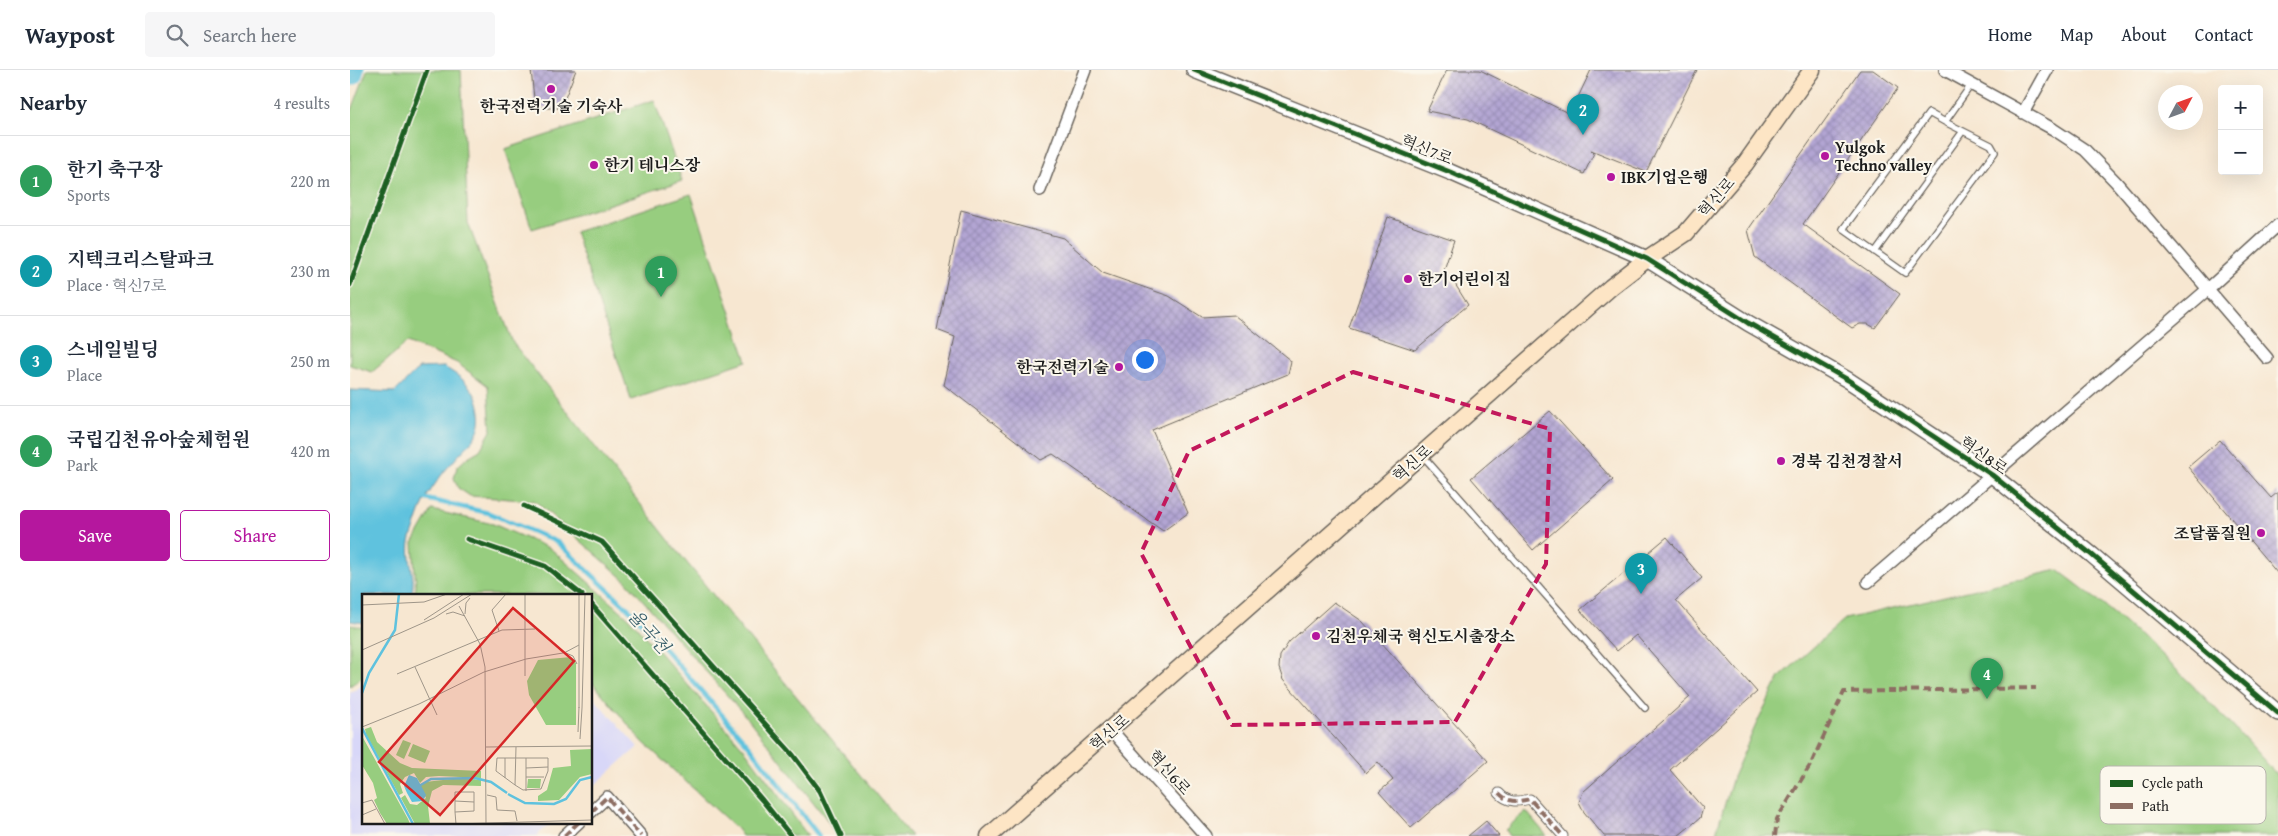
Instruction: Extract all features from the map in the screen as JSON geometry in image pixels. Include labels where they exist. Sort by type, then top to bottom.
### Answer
[{"type":"main road","name":"혁신로","points":[[989,836],[1611,287],[1647,259],[1686,233],[1745,164],[1812,70]]},
{"type":"street","points":[[1040,190],[1085,70]]},
{"type":"street","name":"혁신7로","points":[[1194,70],[1450,172],[1647,259]]},
{"type":"street","points":[[1945,70],[2024,113],[2085,150],[2116,182],[2267,358]]},
{"type":"street","points":[[2024,113],[2047,70]]},
{"type":"street","points":[[1868,582],[2208,289],[2278,225]]},
{"type":"street","name":"혁신8로","points":[[1647,259],[1740,318],[1848,380],[1992,475],[2092,555],[2278,713]]},
{"type":"street","name":"혁신6로","points":[[1111,730],[1206,836]]},
{"type":"street","points":[[1499,793],[1505,800],[1514,802],[1530,799],[1563,836]]},
{"type":"street","points":[[592,811],[607,798],[641,836]]},
{"type":"street","points":[[564,836],[578,824]]},
{"type":"lane","points":[[1945,122],[1971,85]]},
{"type":"lane","points":[[1929,113],[1963,131],[1991,145],[1994,152],[1905,273],[1843,229],[1929,113]]},
{"type":"lane","points":[[1875,252],[1963,131]]},
{"type":"lane","points":[[1422,455],[1645,708]]},
{"type":"highlighted area","points":[[1353,372],[1550,429],[1546,564],[1455,722],[1232,725],[1141,553],[1189,451]]},
{"type":"shaded area","points":[[362,685],[362,824],[550,824],[536,836],[350,836],[350,693]]},
{"type":"shaded area","points":[[592,696],[638,747],[592,787]]},
{"type":"green space","points":[[367,70],[461,70],[468,223],[513,343],[683,558],[911,836],[836,836],[828,821],[749,720],[624,579],[535,501],[470,496],[458,488],[454,478],[457,467],[468,457],[480,450],[491,431],[488,386],[457,363],[408,342],[372,372],[350,365],[350,115]]},
{"type":"green space","name":"한기 테니스장","points":[[654,100],[682,181],[532,229],[505,149]]},
{"type":"green space","points":[[691,194],[747,361],[631,400],[575,232]]},
{"type":"green space","points":[[432,510],[493,524],[551,549],[629,618],[746,751],[808,836],[742,836],[737,829],[643,742],[592,682],[592,594],[414,594],[416,587],[413,543]]},
{"type":"green space","points":[[2058,570],[2146,641],[2174,667],[2227,720],[2278,776],[2278,836],[1715,836],[1733,777],[1758,720],[1780,677],[1845,619]]},
{"type":"green space","points":[[350,625],[362,627],[362,677],[350,686]]},
{"type":"green space","points":[[1526,811],[1547,836],[1509,836],[1505,830]]},
{"type":"water","points":[[444,367],[465,382],[478,402],[480,423],[475,437],[441,476],[422,507],[411,538],[409,552],[413,581],[411,594],[362,594],[362,623],[350,621],[350,390],[395,392],[419,368]]},
{"type":"building","name":"한국전력기술 기숙사","points":[[531,70],[576,70],[561,108],[535,108]]},
{"type":"building","points":[[1447,70],[1480,70],[1570,114],[1591,70],[1697,70],[1646,172],[1591,150],[1594,153],[1584,174],[1468,119],[1427,111]]},
{"type":"building","name":"Yulgok Techno valley","points":[[1860,70],[1873,70],[1898,88],[1803,224],[1900,294],[1875,328],[1868,324],[1860,324],[1852,328],[1755,257],[1748,230]]},
{"type":"building","name":"한국전력기술","points":[[961,210],[1063,238],[1103,273],[1169,296],[1202,317],[1234,315],[1291,361],[1288,374],[1152,430],[1188,513],[1163,531],[1053,454],[1041,460],[944,385],[955,337],[937,330]]},
{"type":"building","name":"한기어린이집","points":[[1388,217],[1454,240],[1443,273],[1455,284],[1468,305],[1415,350],[1349,328]]},
{"type":"building","points":[[1550,411],[1613,480],[1533,550],[1471,478]]},
{"type":"building","name":"조달품질원","points":[[2220,440],[2271,498],[2278,492],[2278,574],[2188,467]]},
{"type":"building","points":[[1667,537],[1702,578],[1676,600],[1757,692],[1670,770],[1703,808],[1700,818],[1678,836],[1604,836],[1584,812],[1579,802],[1583,792],[1690,697],[1636,635],[1617,651],[1580,610]]},
{"type":"building","points":[[1334,602],[1362,621],[1488,761],[1411,828],[1379,792],[1393,780],[1378,762],[1366,773],[1283,680],[1279,668],[1280,656],[1289,642]]},
{"type":"building","points":[[1486,821],[1499,836],[1468,836]]},
{"type":"waterway","name":"율곡천","points":[[426,499],[489,513],[557,542],[634,614],[751,748],[819,836]]},
{"type":"marked path","points":[[1775,836],[1777,819],[1811,764],[1844,692],[2036,688]]},
{"type":"marked path","points":[[1499,793],[1506,799],[1513,801],[1530,799],[1563,836]]},
{"type":"marked path","points":[[592,811],[607,797],[641,836]]},
{"type":"marked path","points":[[564,836],[577,824]]},
{"type":"cycle path","points":[[350,285],[427,70]]},
{"type":"cycle path","points":[[1194,70],[1450,172],[1647,259],[1748,323],[1848,380],[1992,475],[2092,555],[2278,713]]},
{"type":"cycle path","points":[[524,506],[602,542],[793,755],[820,791],[841,836]]},
{"type":"cycle path","points":[[467,539],[545,566],[581,594]]},
{"type":"cycle path","points":[[592,605],[762,800],[791,836]]},
{"type":"place","name":"한국전력기술 기숙사","points":[[551,89]]},
{"type":"place","name":"지텍크리스탈파크","points":[[1583,135]]},
{"type":"place","name":"Yulgok Techno valley","points":[[1825,156]]},
{"type":"place","name":"한기 테니스장","points":[[594,165]]},
{"type":"place","name":"IBK기업은행","points":[[1611,177]]},
{"type":"place","name":"한기어린이집","points":[[1408,279]]},
{"type":"place","name":"한기 축구장","points":[[661,297]]},
{"type":"place","name":"한국전력기술","points":[[1119,367]]},
{"type":"place","name":"경북 김천경찰서","points":[[1781,461]]},
{"type":"place","name":"조달품질원","points":[[2261,533]]},
{"type":"place","name":"스네일빌딩","points":[[1641,594]]},
{"type":"place","name":"김천우체국 혁신도시출장소","points":[[1316,636]]},
{"type":"place","name":"국립김천유아숲체험원","points":[[1987,699]]}]
